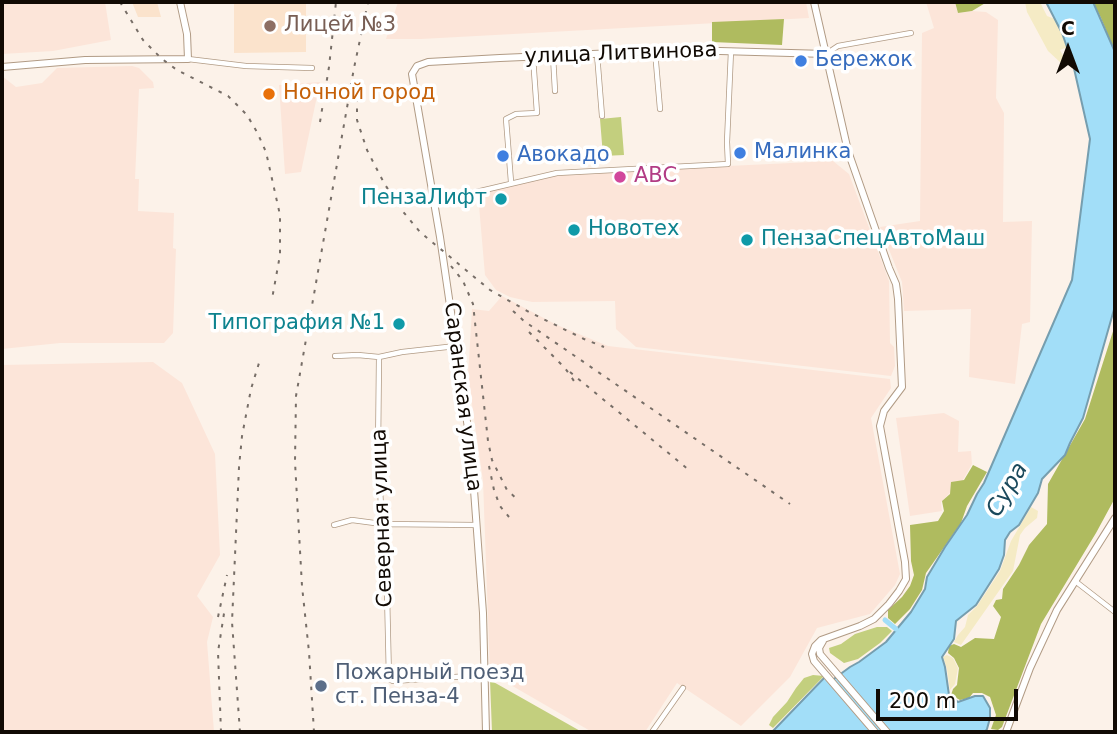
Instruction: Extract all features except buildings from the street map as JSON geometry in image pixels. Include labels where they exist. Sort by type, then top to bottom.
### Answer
[{"type":"main road","points":[[2,67],[85,60],[188,59],[187,34],[180,2]]},
{"type":"main road","points":[[814,2],[848,151],[896,284],[902,387],[884,411],[880,426],[906,579],[874,620],[825,638],[813,650],[813,658],[820,668],[875,732]]},
{"type":"main road","name":"улица Литвинова","points":[[417,66],[428,62],[655,51],[825,54]]},
{"type":"main road","name":"Саранская улица","points":[[417,66],[412,74],[457,346],[473,474],[483,613],[486,732]]},
{"type":"main road","points":[[1006,732],[1030,668],[1057,610],[1115,518]]},
{"type":"main road","points":[[825,638],[819,651],[887,732]]},
{"type":"street","points":[[825,54],[838,46],[911,33]]},
{"type":"street","points":[[655,51],[660,108]]},
{"type":"street","points":[[434,199],[557,173],[728,164],[731,51]]},
{"type":"street","points":[[597,53],[601,116]]},
{"type":"street","points":[[552,56],[555,91]]},
{"type":"street","points":[[511,182],[506,119],[516,114],[537,113],[533,57]]},
{"type":"street","points":[[188,59],[246,66],[312,68]]},
{"type":"street","points":[[335,356],[379,357],[457,346]]},
{"type":"street","name":"Северная улица","points":[[379,357],[379,453],[382,524],[386,549],[389,679],[393,681],[485,675]]},
{"type":"street","points":[[334,525],[352,520],[382,524],[477,525]]},
{"type":"street","points":[[1075,581],[1115,612]]},
{"type":"street","points":[[652,732],[682,688]]},
{"type":"shaded area","points":[[2,2],[105,2],[111,40],[53,51],[2,54]]},
{"type":"shaded area","points":[[132,2],[157,2],[161,17],[138,17]]},
{"type":"shaded area","name":"Лицей №3","points":[[234,2],[306,2],[306,52],[234,53]]},
{"type":"shaded area","points":[[398,2],[806,2],[809,18],[386,39]]},
{"type":"shaded area","points":[[926,2],[955,2],[958,13],[986,12],[998,20],[996,98],[1004,113],[1003,222],[1032,221],[1030,322],[1022,324],[1015,384],[969,377],[971,309],[904,311],[902,282],[880,227],[920,221],[922,33],[934,28]]},
{"type":"shaded area","points":[[57,68],[139,68],[153,82],[154,88],[139,89],[135,179],[139,179],[138,211],[174,213],[173,248],[176,249],[173,333],[164,343],[60,343],[2,349],[2,76],[16,87],[42,83]]},
{"type":"shaded area","points":[[320,82],[301,172],[285,174],[279,85]]},
{"type":"shaded area","points":[[833,161],[849,174],[889,281],[890,343],[894,347],[895,366],[891,376],[636,347],[616,329],[615,301],[532,302],[510,297],[496,290],[485,275],[478,194],[560,174]]},
{"type":"shaded area","points":[[502,296],[557,325],[608,346],[890,379],[891,388],[871,418],[900,574],[895,585],[870,614],[817,628],[790,677],[741,726],[677,683],[645,732],[592,732],[490,673],[483,481],[468,376],[472,309],[489,311]]},
{"type":"shaded area","points":[[153,362],[182,383],[215,454],[220,555],[197,596],[213,617],[207,642],[214,732],[2,732],[2,365]]},
{"type":"shaded area","points":[[944,413],[959,421],[958,452],[971,451],[972,464],[963,480],[941,502],[942,511],[910,516],[896,418]]},
{"type":"green space","points":[[955,2],[987,2],[972,11],[958,13]]},
{"type":"green space","points":[[1093,2],[1115,2],[1115,52],[1101,18]]},
{"type":"green space","points":[[784,19],[782,45],[712,42],[712,22]]},
{"type":"green space","points":[[621,117],[624,155],[603,156],[600,119]]},
{"type":"green space","points":[[1115,325],[1115,498],[1041,624],[1002,727],[998,730],[991,729],[996,715],[990,697],[973,693],[969,698],[960,700],[951,695],[957,685],[959,668],[948,653],[949,646],[954,644],[961,647],[975,638],[994,639],[1001,617],[993,606],[996,600],[1002,599],[1003,589],[1029,545],[1047,524],[1048,484],[1085,419]]},
{"type":"green space","points":[[973,465],[987,472],[967,506],[961,523],[926,573],[922,590],[910,609],[895,624],[888,618],[888,610],[902,597],[914,575],[910,525],[938,521],[944,511],[942,501],[950,494],[951,482],[964,480]]},
{"type":"green space","points":[[877,627],[887,627],[892,631],[858,659],[844,663],[830,653],[829,648],[841,644],[855,634]]},
{"type":"green space","points":[[824,676],[773,728],[769,725],[804,678]]},
{"type":"green space","points":[[490,680],[582,732],[492,732]]},
{"type":"sand","points":[[1025,2],[1040,2],[1047,16],[1055,19],[1067,47],[1060,50],[1066,62],[1061,63],[1048,51],[1027,12]]},
{"type":"sand","points":[[1031,507],[1038,511],[1037,518],[1020,535],[1013,571],[961,645],[954,642],[965,627],[968,615],[1000,571],[1011,541]]},
{"type":"sand","points":[[947,655],[953,658],[958,668],[955,684],[950,690],[943,657]]},
{"type":"water","name":"Сура","points":[[1046,2],[1093,2],[1115,52],[1115,306],[1083,418],[1065,455],[1042,479],[1038,493],[1019,525],[1005,540],[999,569],[976,605],[956,621],[954,639],[942,657],[949,695],[958,702],[983,696],[990,708],[987,729],[985,732],[772,732],[826,676],[831,681],[886,642],[911,612],[925,589],[927,577],[984,483],[1072,280],[1090,139],[1073,64],[1062,33]]},
{"type":"waterway","points":[[885,620],[896,629]]},
{"type":"railway","points":[[120,2],[143,40],[162,59],[177,70],[228,96],[247,115],[257,132],[266,152],[280,215],[280,255],[272,299]]},
{"type":"railway","points":[[320,122],[336,2]]},
{"type":"railway","points":[[314,732],[295,462],[296,396],[368,2]]},
{"type":"railway","points":[[357,98],[357,120],[367,150],[400,208],[420,232],[490,290],[529,312],[604,347]]},
{"type":"railway","points":[[451,266],[463,281],[473,304],[492,460],[507,490],[517,499]]},
{"type":"railway","points":[[513,311],[790,504]]},
{"type":"railway","points":[[529,332],[565,368],[574,381]]},
{"type":"railway","points":[[240,732],[232,622],[239,467],[251,389],[259,363]]},
{"type":"railway","points":[[570,372],[689,470]]},
{"type":"railway","points":[[489,466],[500,506],[509,517]]},
{"type":"railway","points":[[218,617],[227,575]]},
{"type":"railway","points":[[221,732],[218,652],[225,607]]},
{"type":"place","name":"Лицей №3","points":[[270,26]]},
{"type":"place","name":"Бережок","points":[[801,61]]},
{"type":"place","name":"Ночной город","points":[[269,94]]},
{"type":"place","name":"Малинка","points":[[740,153]]},
{"type":"place","name":"Авокадо","points":[[503,156]]},
{"type":"place","name":"ABC","points":[[620,177]]},
{"type":"place","name":"ПензаЛифт","points":[[501,199]]},
{"type":"place","name":"Новотех","points":[[574,230]]},
{"type":"place","name":"ПензаСпецАвтоМаш","points":[[747,240]]},
{"type":"place","name":"Типография №1","points":[[399,324]]},
{"type":"place","name":"Пожарный поезд ст. Пенза-4","points":[[321,686]]}]
